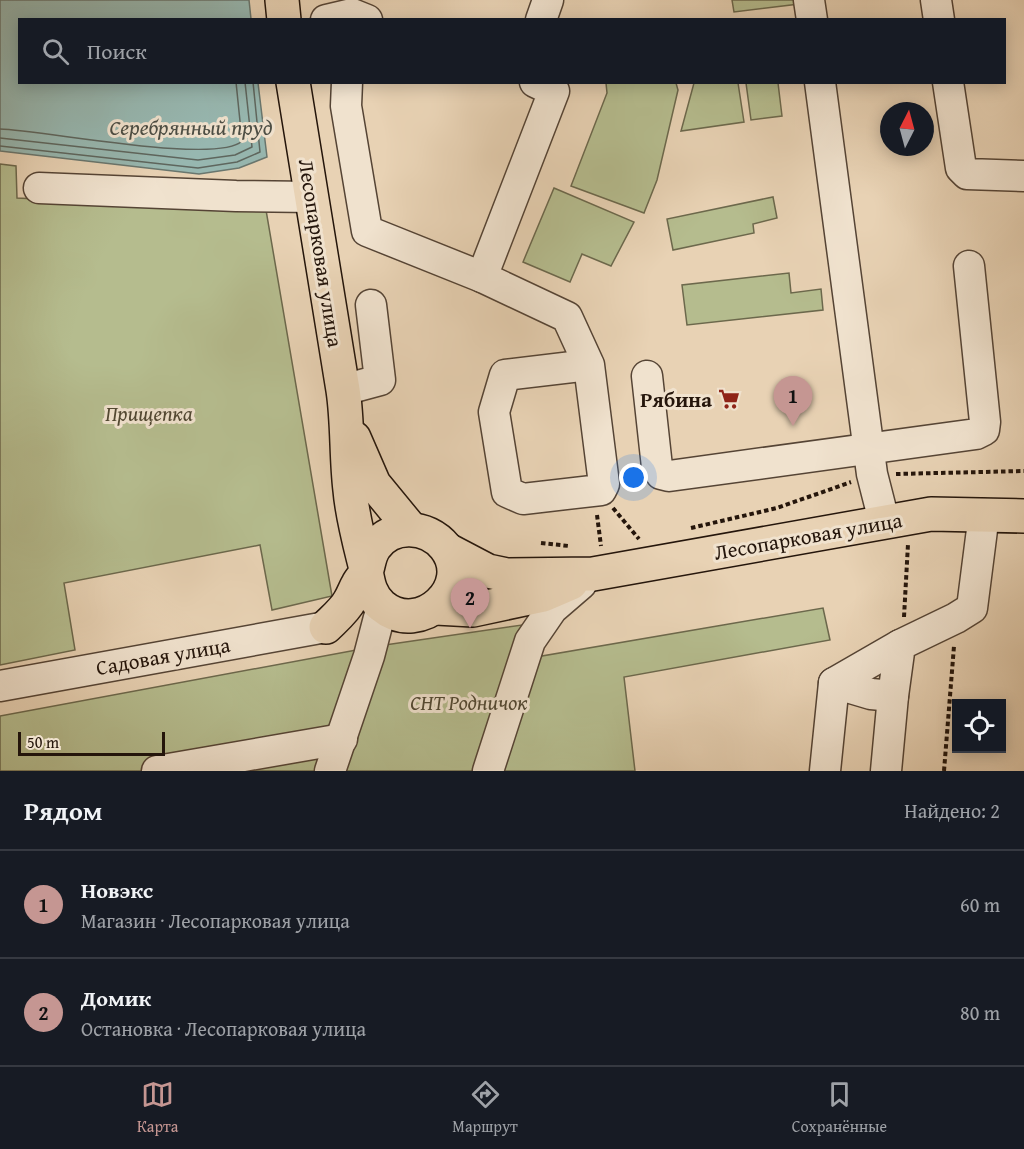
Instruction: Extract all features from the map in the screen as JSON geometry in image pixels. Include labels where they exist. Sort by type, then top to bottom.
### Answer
[{"type":"main road","points":[[282,0],[284,18]]},
{"type":"main road","name":"Лесопарковая улица","points":[[293,84],[347,423]]},
{"type":"main road","points":[[347,423],[374,484],[411,529]]},
{"type":"main road","points":[[347,423],[350,490],[370,590],[382,606],[403,616],[428,613],[436,608],[448,595],[452,584],[454,573],[448,550]]},
{"type":"main road","name":"Лесопарковая улица","points":[[592,562],[897,527],[931,514],[1024,516]]},
{"type":"main road","points":[[326,627],[347,605],[366,572],[370,556],[378,543],[390,534],[411,529],[434,536],[448,550],[488,571],[507,575],[592,562]]},
{"type":"main road","points":[[436,608],[473,610],[543,595],[592,562]]},
{"type":"main road","points":[[326,627],[360,620],[382,606]]},
{"type":"street","points":[[542,18],[548,0]]},
{"type":"street","points":[[809,0],[812,18]]},
{"type":"street","points":[[936,0],[939,18]]},
{"type":"street","points":[[347,84],[346,106],[367,231],[482,277],[567,317],[589,365],[604,484],[598,490],[523,499],[507,492],[494,412],[506,375],[589,365]]},
{"type":"street","points":[[820,84],[870,461],[897,527]]},
{"type":"street","points":[[948,84],[961,168],[967,174],[976,176],[1024,176]]},
{"type":"street","points":[[482,277],[553,85]]},
{"type":"street","points":[[39,188],[236,196],[312,196]]},
{"type":"street","points":[[647,376],[657,467],[661,474],[669,476],[870,461],[976,434],[984,430],[985,422],[969,266]]},
{"type":"street","points":[[343,390],[380,380],[371,304]]},
{"type":"street","points":[[825,771],[834,683],[899,634],[956,618],[972,608],[984,514]]},
{"type":"street","points":[[488,771],[530,640],[552,609],[592,562]]},
{"type":"street","points":[[330,771],[369,656],[382,606]]},
{"type":"street","name":"Садовая улица","points":[[0,686],[326,627]]},
{"type":"street","points":[[886,771],[899,634]]},
{"type":"street","points":[[834,683],[871,694],[893,696]]},
{"type":"street","points":[[158,771],[342,739]]},
{"type":"path","points":[[689,528],[777,508],[870,461],[1024,471]]},
{"type":"path","points":[[598,490],[639,540]]},
{"type":"path","points":[[592,562],[602,550],[598,490]]},
{"type":"path","points":[[897,527],[904,616],[899,634]]},
{"type":"path","points":[[630,542],[649,537]]},
{"type":"path","points":[[541,543],[572,547]]},
{"type":"path","points":[[944,771],[956,618]]},
{"type":"green space","points":[[732,0],[799,0],[799,4],[734,12]]},
{"type":"green space","points":[[606,84],[676,84],[678,90],[657,180],[644,213],[571,186],[607,93]]},
{"type":"green space","points":[[694,84],[738,84],[744,122],[681,131]]},
{"type":"green space","points":[[746,84],[778,84],[782,116],[751,120]]},
{"type":"green space","name":"Прищепка","points":[[0,164],[16,166],[17,198],[266,210],[332,596],[272,610],[260,545],[64,583],[75,650],[0,665]]},
{"type":"green space","points":[[554,188],[634,222],[611,266],[582,254],[570,282],[523,262]]},
{"type":"green space","points":[[773,197],[777,218],[753,224],[754,233],[673,250],[667,219]]},
{"type":"green space","points":[[789,273],[791,293],[821,289],[823,310],[687,325],[682,285]]},
{"type":"green space","name":"СНТ Родничок","points":[[823,608],[830,640],[624,677],[635,771],[0,771],[0,716],[378,646],[522,625],[524,659]]},
{"type":"water","name":"Серебрянный пруд","points":[[0,0],[249,0],[251,18],[18,18],[18,84],[258,84],[267,157],[239,168],[199,174],[0,151]]},
{"type":"place","name":"Рябина","points":[[729,399]]},
{"type":"place","name":"Новэкс","points":[[793,426]]},
{"type":"place","name":"Домик","points":[[470,628]]}]
